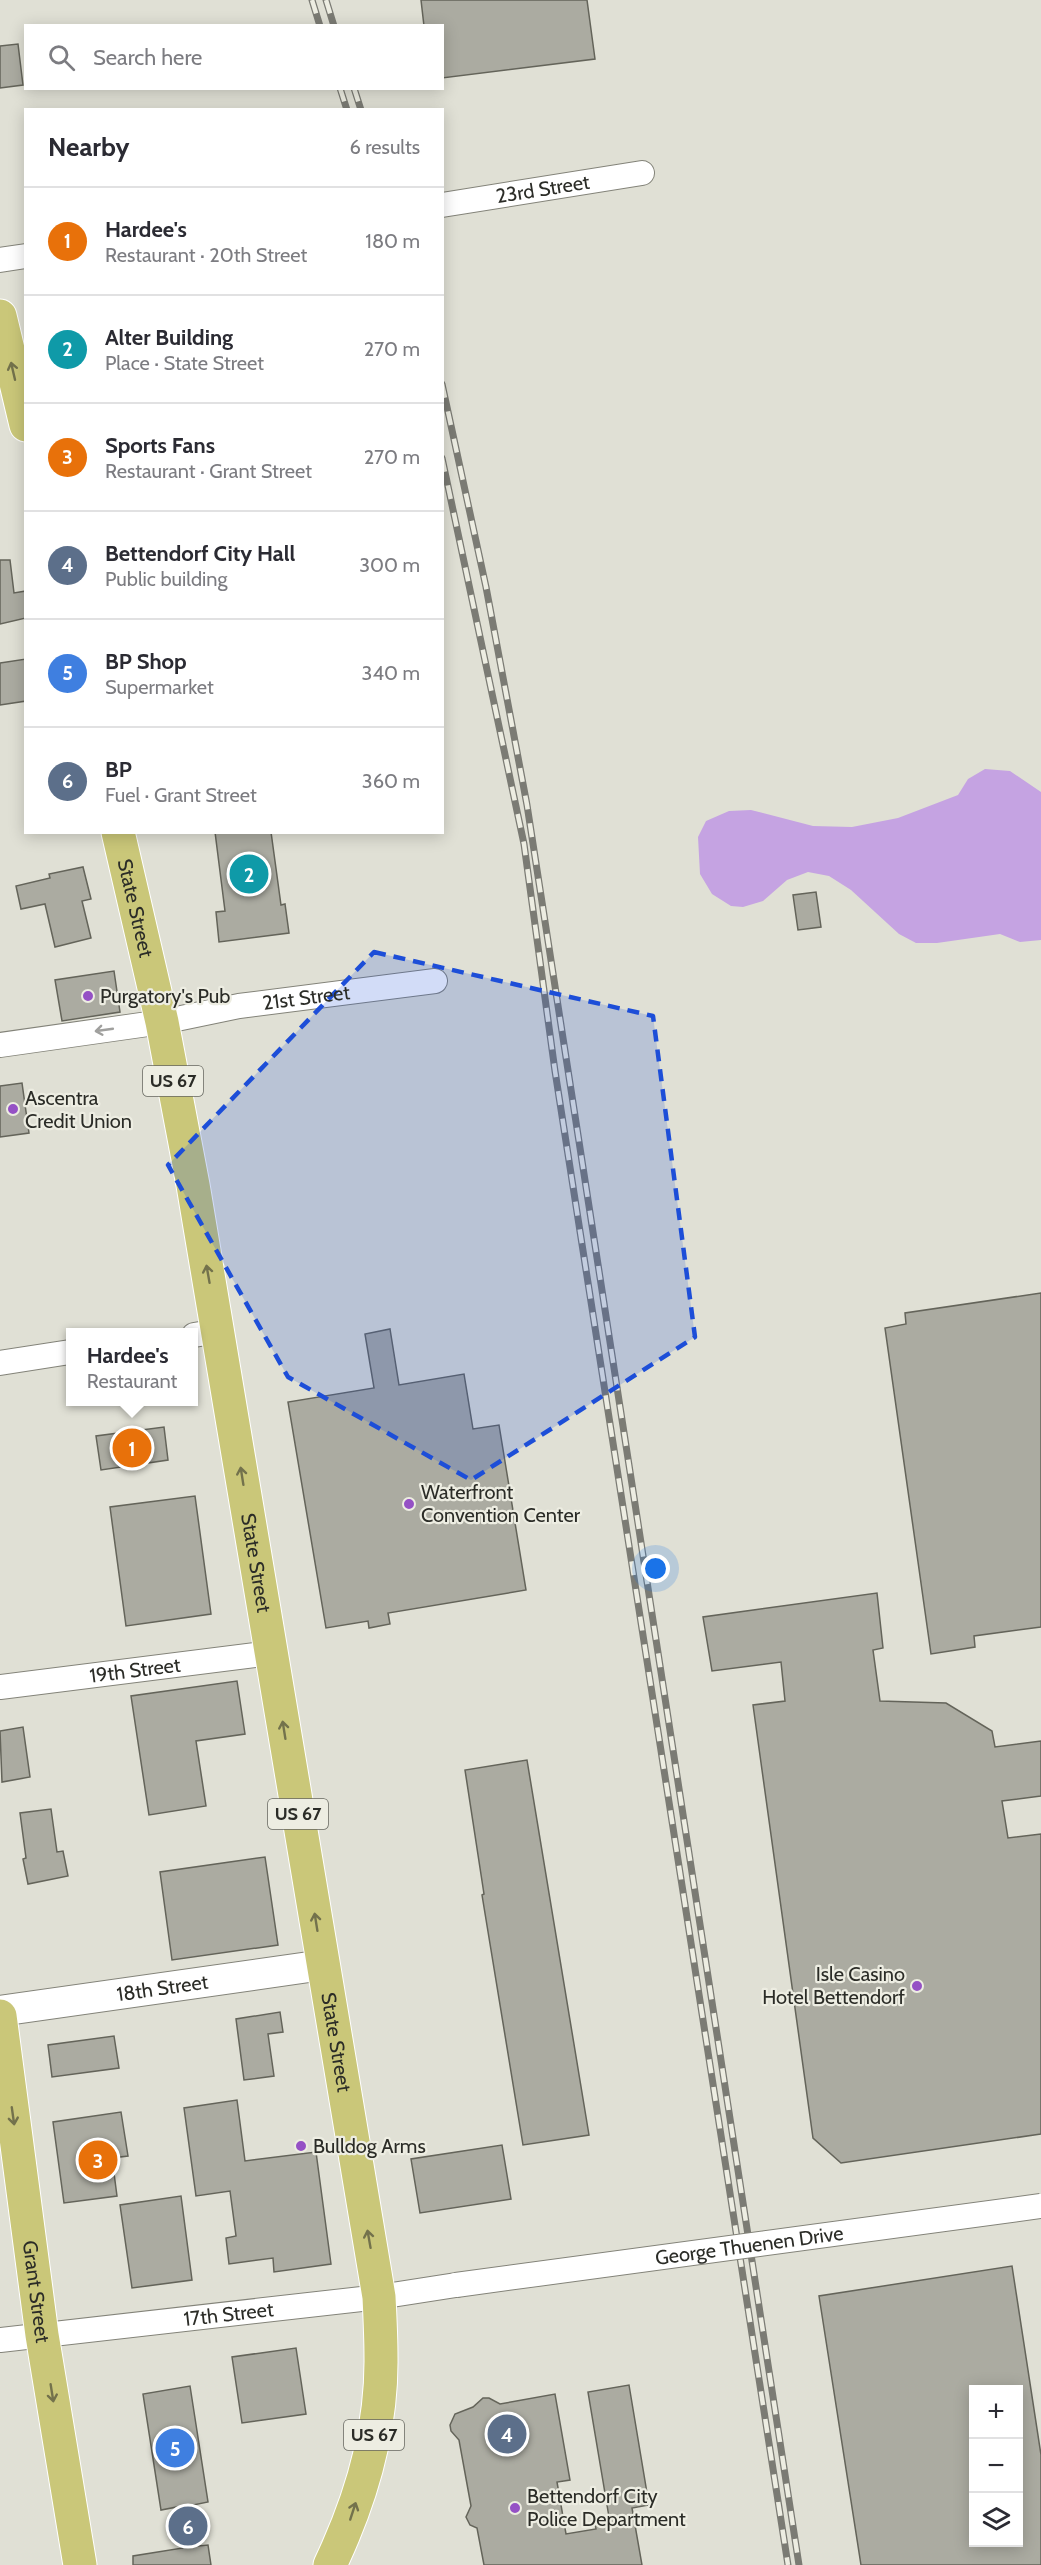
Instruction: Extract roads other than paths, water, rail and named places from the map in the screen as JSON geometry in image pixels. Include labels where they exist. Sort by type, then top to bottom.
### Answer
[{"type":"main road","points":[[0,316],[24,417]]},
{"type":"main road","name":"State Street","points":[[118,834],[162,1022],[206,1333],[271,1653],[379,2297]]},
{"type":"main road","name":"Grant Street","points":[[0,2016],[42,2335],[80,2565]]},
{"type":"main road","name":"US 67","points":[[330,2565],[349,2525],[374,2440],[382,2358],[379,2297]]},
{"type":"street","name":"23rd Street","points":[[444,205],[642,173]]},
{"type":"street","points":[[0,261],[24,256]]},
{"type":"street","name":"21st Street","points":[[0,1045],[162,1022],[239,1006],[435,981]]},
{"type":"street","points":[[0,1363],[66,1353]]},
{"type":"street","name":"19th Street","points":[[0,1687],[271,1653]]},
{"type":"street","name":"18th Street","points":[[0,2010],[323,1965]]},
{"type":"street","name":"George Thuenen Drive","points":[[456,2285],[1041,2206]]},
{"type":"street","name":"17th Street","points":[[0,2340],[379,2297],[456,2285]]},
{"type":"railway","points":[[312,0],[319,24]]},
{"type":"railway","points":[[326,0],[333,24]]},
{"type":"railway","points":[[341,90],[346,108]]},
{"type":"railway","points":[[355,90],[360,108]]},
{"type":"railway","points":[[444,393],[486,587],[527,805],[799,2565]]},
{"type":"railway","points":[[444,467],[524,844],[555,1071],[788,2565]]},
{"type":"place","name":"Alter Building","points":[[249,874]]},
{"type":"place","name":"Purgatory's Pub","points":[[88,996]]},
{"type":"place","name":"Ascentra Credit Union","points":[[13,1109]]},
{"type":"place","name":"Hardee's","points":[[132,1448]]},
{"type":"place","name":"Waterfront Convention Center","points":[[409,1504]]},
{"type":"place","name":"Isle Casino Hotel Bettendorf","points":[[917,1986]]},
{"type":"place","name":"Bulldog Arms","points":[[301,2146]]},
{"type":"place","name":"Sports Fans","points":[[98,2160]]},
{"type":"place","name":"Bettendorf City Hall","points":[[507,2434]]},
{"type":"place","name":"BP Shop","points":[[175,2448]]},
{"type":"place","name":"Bettendorf City Police Department","points":[[515,2508]]},
{"type":"place","name":"BP","points":[[188,2526]]}]
